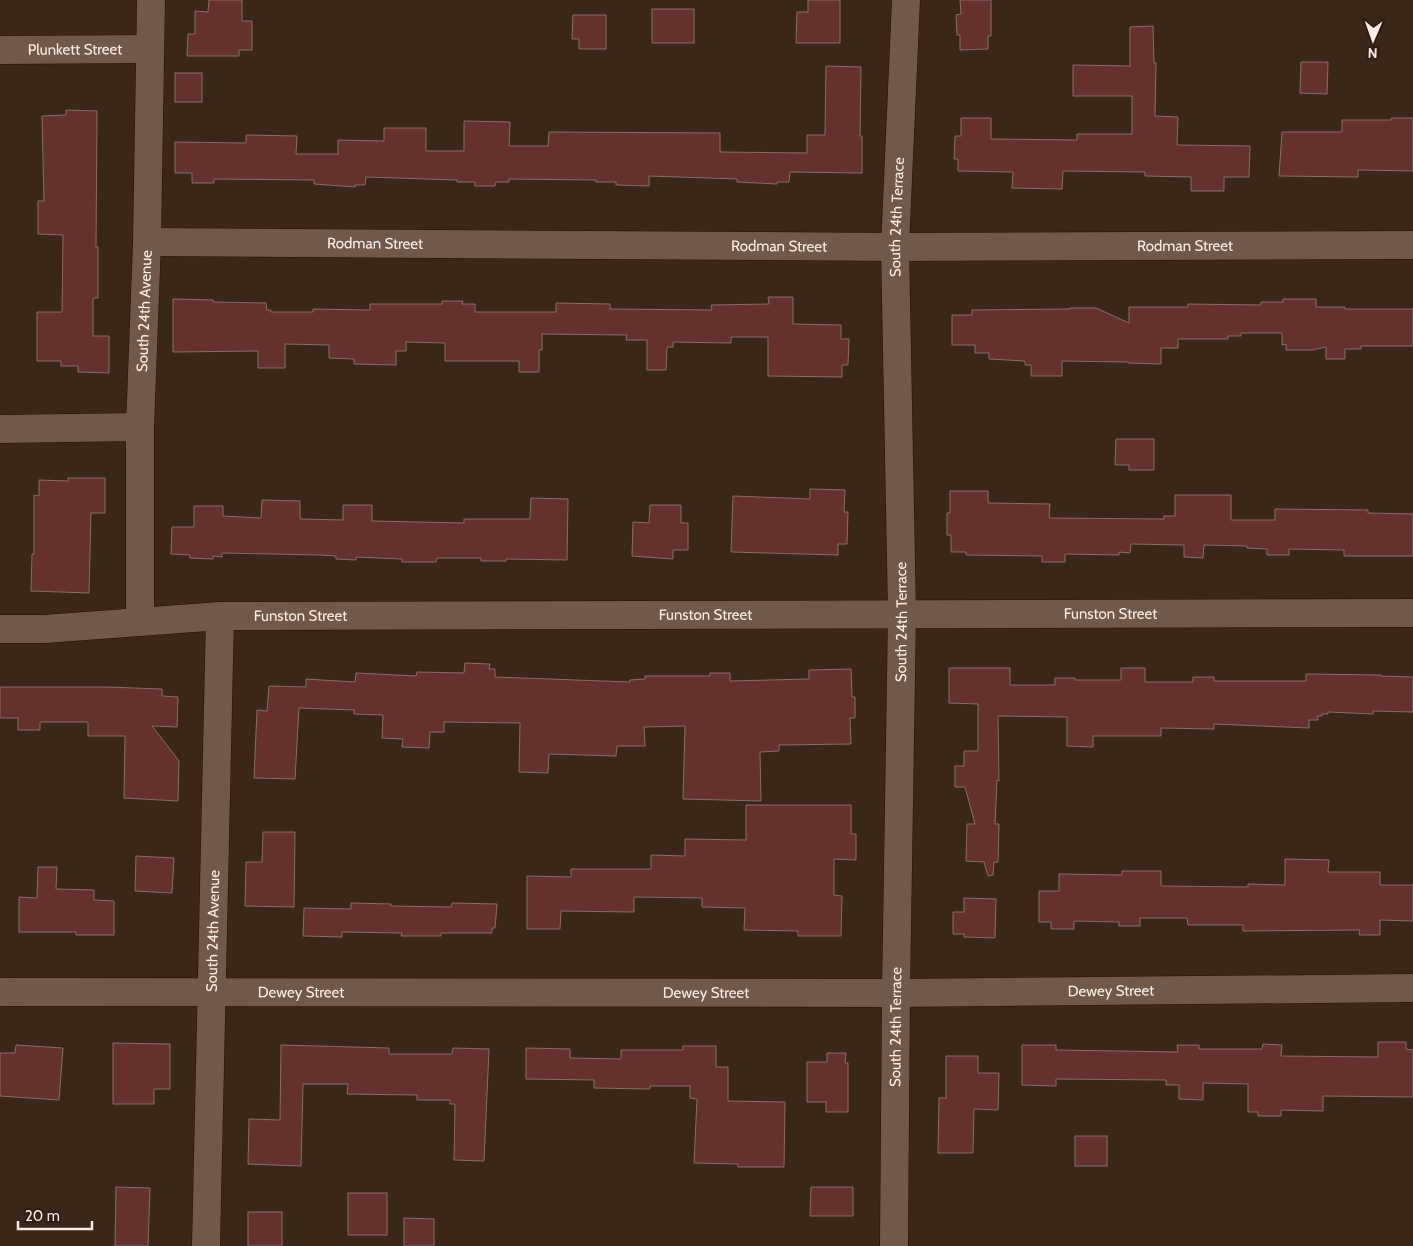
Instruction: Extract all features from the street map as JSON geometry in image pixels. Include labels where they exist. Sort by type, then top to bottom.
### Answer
[{"type":"street","name":"South 24th Avenue","points":[[140,622],[140,427],[147,242],[151,0]]},
{"type":"street","name":"South 24th Terrace","points":[[894,1246],[902,613],[895,247],[906,0]]},
{"type":"street","name":"Plunkett Street","points":[[0,50],[150,49]]},
{"type":"street","name":"Rodman Street","points":[[147,242],[895,247],[1413,245]]},
{"type":"street","points":[[0,429],[140,427]]},
{"type":"street","name":"Funston Street","points":[[0,628],[45,629],[220,616],[1413,613]]},
{"type":"street","name":"South 24th Avenue","points":[[206,1246],[220,616]]},
{"type":"street","name":"Dewey Street","points":[[0,992],[896,993],[1413,988]]},
{"type":"building","points":[[209,0],[242,0],[242,21],[252,21],[252,50],[239,50],[239,56],[187,56],[188,34],[195,34],[195,11],[208,12]]},
{"type":"building","points":[[808,0],[840,0],[840,43],[796,43],[797,12],[808,12]]},
{"type":"building","points":[[960,0],[991,0],[991,36],[988,36],[988,49],[960,50],[960,35],[957,35],[956,15],[961,14]]},
{"type":"building","points":[[652,9],[694,9],[694,43],[652,43]]},
{"type":"building","points":[[573,15],[606,15],[606,49],[579,49],[579,39],[572,39]]},
{"type":"building","points":[[1153,26],[1154,63],[1156,63],[1155,116],[1178,117],[1177,145],[1250,146],[1249,177],[1224,177],[1224,191],[1191,191],[1191,177],[1145,176],[1145,172],[1063,171],[1062,189],[1012,188],[1013,172],[958,171],[958,159],[954,159],[955,136],[961,136],[961,118],[991,118],[991,139],[1077,140],[1077,134],[1132,134],[1132,96],[1073,96],[1073,65],[1130,66],[1130,27]]},
{"type":"building","points":[[1301,62],[1328,62],[1327,94],[1300,93]]},
{"type":"building","points":[[826,66],[861,67],[860,136],[862,136],[862,173],[790,172],[789,182],[777,182],[777,184],[737,182],[737,179],[649,176],[649,186],[616,185],[616,182],[596,182],[596,180],[509,179],[509,182],[496,182],[495,186],[475,186],[475,182],[457,182],[457,180],[366,177],[365,185],[355,185],[355,187],[314,184],[314,180],[214,179],[214,183],[192,183],[192,173],[175,173],[175,142],[246,143],[246,135],[297,136],[296,154],[338,154],[338,140],[384,141],[384,128],[426,128],[426,151],[464,151],[464,121],[510,122],[509,146],[548,146],[549,132],[720,133],[720,152],[807,153],[807,135],[825,135]]},
{"type":"building","points":[[175,73],[202,73],[202,102],[175,102]]},
{"type":"building","points":[[66,110],[97,111],[96,247],[98,247],[98,298],[93,298],[93,336],[109,336],[109,373],[78,372],[78,366],[61,366],[61,361],[37,361],[37,312],[62,312],[63,235],[38,234],[38,201],[44,201],[42,116],[66,115]]},
{"type":"building","points":[[1391,118],[1413,118],[1413,171],[1358,170],[1358,177],[1279,176],[1282,132],[1342,132],[1342,120],[1391,120]]},
{"type":"building","points":[[768,297],[793,297],[793,324],[841,325],[841,339],[849,339],[848,365],[842,365],[842,377],[768,376],[768,337],[731,337],[731,343],[673,342],[673,347],[667,347],[666,370],[647,370],[647,340],[626,340],[627,335],[542,334],[542,350],[539,350],[539,372],[519,372],[519,361],[445,361],[445,343],[406,342],[406,351],[396,351],[396,365],[354,364],[354,359],[329,358],[329,345],[285,344],[285,368],[258,368],[258,351],[173,352],[173,299],[266,303],[267,310],[271,310],[271,312],[313,312],[313,309],[370,310],[370,304],[442,304],[442,301],[463,301],[462,304],[475,304],[475,312],[556,312],[556,303],[610,304],[610,309],[712,310],[711,305],[769,304]]},
{"type":"building","points":[[1283,299],[1316,299],[1316,307],[1413,309],[1413,346],[1361,346],[1361,349],[1345,349],[1345,359],[1326,359],[1326,347],[1312,350],[1286,350],[1286,344],[1282,345],[1282,333],[1241,333],[1241,336],[1228,336],[1228,339],[1178,339],[1178,348],[1161,348],[1161,364],[1062,361],[1062,376],[1031,376],[1031,365],[1025,365],[1025,361],[989,359],[989,353],[975,353],[975,345],[952,345],[952,315],[972,315],[972,310],[1096,308],[1129,323],[1129,307],[1188,307],[1188,304],[1261,305],[1261,302],[1283,302]]},
{"type":"building","points":[[1116,439],[1154,439],[1154,470],[1129,470],[1129,465],[1115,465]]},
{"type":"building","points":[[68,478],[105,478],[105,513],[91,513],[89,593],[31,591],[32,554],[34,554],[34,495],[39,496],[39,480],[68,481]]},
{"type":"building","points":[[810,489],[845,490],[844,512],[848,512],[847,544],[838,544],[838,555],[731,552],[733,496],[810,499]]},
{"type":"building","points":[[950,491],[988,491],[988,503],[1050,504],[1049,518],[1164,519],[1164,516],[1175,516],[1175,495],[1231,495],[1231,520],[1275,520],[1275,509],[1368,510],[1368,513],[1413,514],[1413,556],[1344,556],[1344,550],[1289,549],[1289,555],[1267,555],[1267,549],[1247,548],[1247,546],[1204,545],[1203,558],[1184,557],[1184,545],[1131,544],[1130,553],[1119,552],[1119,555],[1065,554],[1065,562],[1042,562],[1042,556],[966,555],[966,552],[951,552],[951,535],[947,535]]},
{"type":"building","points":[[531,498],[568,499],[567,560],[506,559],[506,561],[481,561],[481,558],[437,558],[436,562],[402,562],[402,559],[356,557],[356,560],[336,559],[336,556],[320,555],[222,553],[222,557],[213,556],[213,559],[190,558],[190,555],[171,554],[172,527],[194,527],[194,506],[223,506],[223,516],[261,518],[262,500],[300,501],[300,519],[343,520],[343,505],[372,505],[372,521],[464,523],[464,519],[530,519]]},
{"type":"building","points":[[650,505],[681,505],[681,523],[688,523],[688,550],[673,550],[673,559],[632,556],[633,522],[649,523]]},
{"type":"building","points":[[465,663],[490,664],[489,669],[495,669],[495,677],[630,682],[630,680],[645,679],[645,676],[710,676],[710,673],[730,673],[730,681],[809,679],[809,670],[851,669],[852,697],[855,697],[855,718],[850,718],[851,744],[779,745],[779,751],[760,752],[761,801],[683,799],[685,726],[644,727],[645,746],[617,746],[616,756],[549,754],[548,773],[519,772],[520,723],[444,722],[444,732],[430,732],[429,748],[402,747],[403,739],[382,738],[383,715],[354,714],[354,710],[299,708],[295,779],[254,778],[257,710],[267,711],[269,686],[306,687],[306,679],[355,682],[356,673],[416,676],[417,672],[464,673]]},
{"type":"building","points":[[949,668],[1010,668],[1010,685],[1055,685],[1055,678],[1121,680],[1121,668],[1145,668],[1145,682],[1193,682],[1193,677],[1214,677],[1214,681],[1306,681],[1306,674],[1413,677],[1413,712],[1373,711],[1373,714],[1328,712],[1328,714],[1317,716],[1318,720],[1309,720],[1309,728],[1214,724],[1214,729],[1161,728],[1161,736],[1093,736],[1093,747],[1067,746],[1067,717],[998,716],[999,781],[997,780],[995,824],[999,824],[998,862],[994,862],[993,875],[988,876],[984,862],[966,861],[967,824],[975,824],[965,787],[955,787],[955,766],[964,766],[964,751],[978,751],[978,704],[949,703]]},
{"type":"building","points":[[0,687],[162,689],[162,696],[178,697],[177,727],[152,726],[179,761],[178,801],[124,798],[125,736],[88,736],[88,722],[40,722],[40,730],[18,730],[18,718],[0,718]]},
{"type":"building","points":[[746,805],[851,805],[851,834],[856,834],[856,860],[834,859],[834,895],[842,896],[841,936],[798,936],[798,931],[744,930],[745,908],[702,907],[702,898],[634,897],[634,912],[561,911],[560,929],[527,929],[527,876],[571,877],[571,869],[651,869],[651,855],[685,856],[685,839],[746,840]]},
{"type":"building","points":[[263,832],[295,832],[294,907],[245,906],[246,862],[262,862]]},
{"type":"building","points":[[136,856],[174,858],[172,893],[135,891]]},
{"type":"building","points":[[1285,859],[1329,860],[1328,872],[1380,872],[1380,885],[1413,885],[1413,921],[1380,920],[1380,935],[1359,935],[1360,930],[1243,931],[1243,925],[1188,925],[1187,918],[1140,918],[1140,926],[1119,926],[1119,922],[1074,921],[1074,929],[1051,929],[1051,922],[1039,922],[1039,891],[1059,891],[1059,874],[1122,875],[1122,871],[1161,871],[1161,886],[1248,887],[1248,884],[1285,885]]},
{"type":"building","points":[[38,867],[57,867],[56,889],[94,890],[94,900],[114,901],[114,935],[76,935],[76,932],[19,932],[19,897],[37,898]]},
{"type":"building","points":[[964,898],[996,899],[995,938],[964,937],[964,934],[953,934],[953,912],[964,912]]},
{"type":"building","points":[[351,903],[451,907],[452,903],[497,904],[495,928],[492,928],[492,933],[441,933],[441,936],[401,936],[402,933],[342,932],[342,937],[303,936],[304,908],[351,909]]},
{"type":"building","points":[[1378,1042],[1406,1042],[1406,1049],[1413,1050],[1413,1097],[1323,1096],[1323,1111],[1281,1110],[1281,1116],[1258,1116],[1258,1112],[1248,1112],[1248,1084],[1203,1083],[1203,1100],[1179,1099],[1179,1085],[1166,1085],[1166,1080],[1056,1079],[1056,1086],[1022,1085],[1022,1045],[1056,1045],[1056,1050],[1178,1052],[1177,1045],[1199,1045],[1199,1049],[1262,1049],[1263,1044],[1282,1045],[1281,1056],[1378,1057]]},
{"type":"building","points":[[113,1043],[170,1044],[170,1089],[154,1089],[154,1104],[113,1104]]},
{"type":"building","points":[[16,1045],[63,1048],[59,1100],[0,1096],[0,1053],[15,1053]]},
{"type":"building","points":[[281,1045],[389,1048],[389,1054],[452,1054],[453,1048],[489,1049],[484,1161],[454,1160],[455,1104],[450,1104],[450,1100],[417,1100],[417,1095],[347,1094],[348,1084],[303,1084],[301,1166],[248,1164],[249,1119],[280,1120]]},
{"type":"building","points":[[683,1046],[716,1046],[716,1067],[728,1067],[728,1101],[785,1102],[784,1167],[738,1167],[738,1164],[694,1163],[697,1099],[690,1098],[690,1086],[650,1086],[650,1089],[594,1088],[594,1080],[526,1079],[526,1048],[570,1049],[570,1058],[621,1059],[621,1050],[683,1050]]},
{"type":"building","points":[[827,1053],[846,1053],[845,1063],[848,1063],[848,1112],[826,1112],[826,1102],[807,1102],[807,1062],[827,1062]]},
{"type":"building","points":[[946,1056],[978,1056],[978,1073],[999,1073],[998,1110],[974,1109],[973,1153],[938,1153],[939,1098],[946,1098]]},
{"type":"building","points":[[1075,1136],[1107,1136],[1107,1166],[1075,1166]]},
{"type":"building","points":[[116,1187],[150,1188],[148,1246],[115,1246]]},
{"type":"building","points":[[811,1187],[853,1187],[853,1216],[810,1216]]},
{"type":"building","points":[[348,1193],[387,1193],[387,1235],[348,1235]]},
{"type":"building","points":[[248,1212],[282,1212],[282,1246],[248,1246]]},
{"type":"building","points":[[404,1218],[434,1219],[434,1246],[404,1246]]}]
